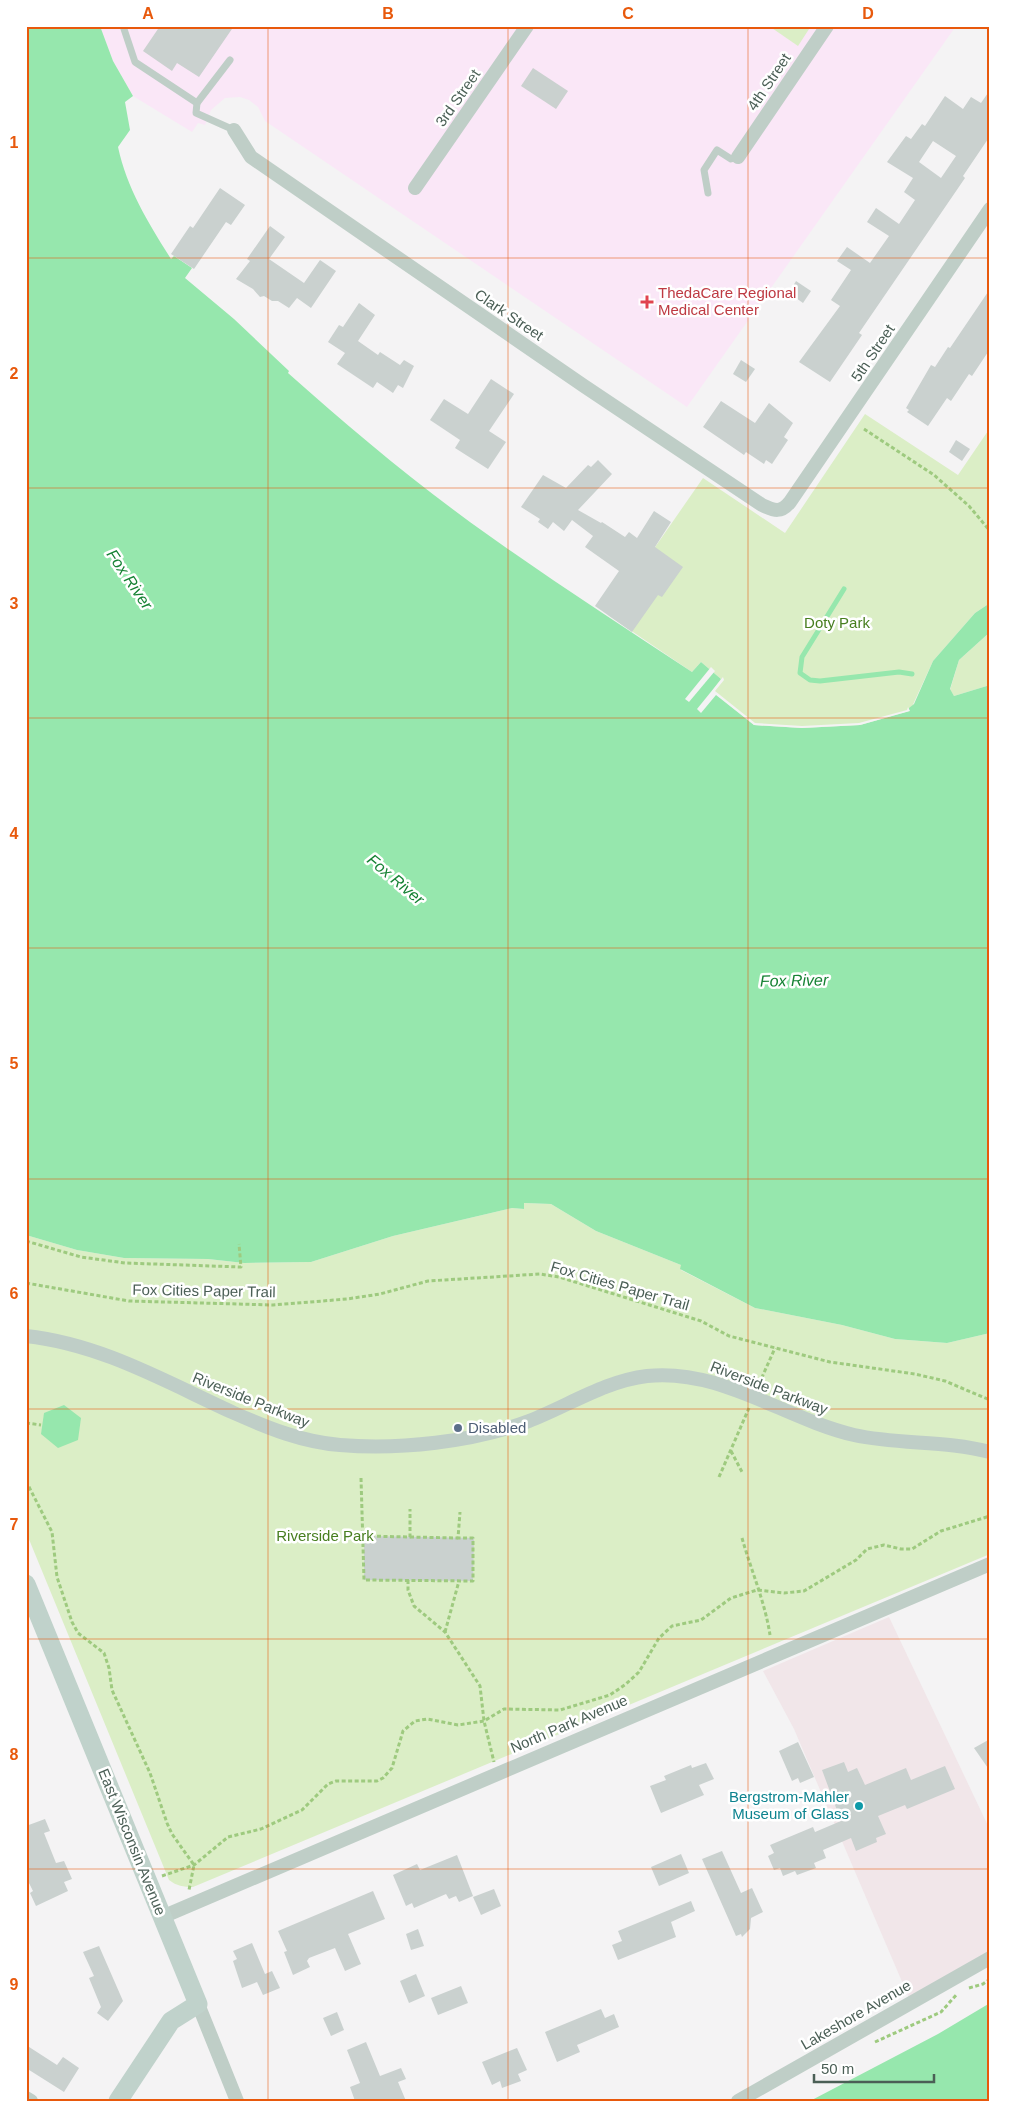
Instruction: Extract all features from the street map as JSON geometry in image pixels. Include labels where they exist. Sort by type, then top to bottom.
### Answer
[{"type":"main road","name":"East Wisconsin Avenue","points":[[26,1584],[198,2004]]},
{"type":"main road","points":[[118,2101],[171,2021],[198,2004]]},
{"type":"street","name":"3rd Street","points":[[415,188],[527,26]]},
{"type":"street","name":"4th Street","points":[[738,157],[827,26]]},
{"type":"street","name":"Clark Street","points":[[234,130],[251,157],[667,442],[762,505],[779,511]]},
{"type":"street","name":"5th Street","points":[[779,511],[784,509],[790,502],[990,209]]},
{"type":"street","name":"Riverside Parkway","points":[[26,1336],[70,1344],[105,1354],[278,1430],[308,1441],[340,1445],[375,1447],[424,1443],[489,1433],[529,1421],[597,1390],[646,1376],[695,1378],[754,1398],[828,1429],[859,1436],[957,1444],[990,1452]]},
{"type":"street","name":"North Park Avenue","points":[[162,1917],[990,1564]]},
{"type":"street","name":"Lakeshore Avenue","points":[[738,2101],[990,1958]]},
{"type":"street","name":"East Wisconsin Avenue","points":[[198,2004],[238,2101]]},
{"type":"street","points":[[26,2098],[31,2101]]},
{"type":"lane","points":[[122,26],[135,62],[197,103]]},
{"type":"lane","points":[[230,60],[197,103],[196,112],[234,130]]},
{"type":"lane","points":[[708,194],[704,170],[717,150],[731,159],[738,157]]},
{"type":"path","points":[[864,429],[934,475],[969,506],[990,531]]},
{"type":"path","points":[[26,1241],[81,1257],[125,1263],[241,1267],[239,1244]]},
{"type":"path","name":"Fox Cities Paper Trail","points":[[26,1283],[129,1301],[202,1305],[273,1305],[347,1299],[380,1294],[428,1281],[540,1274],[566,1279],[701,1321],[729,1336],[830,1362],[915,1374],[945,1381],[990,1400]]},
{"type":"path","points":[[719,1477],[723,1463],[731,1451],[775,1348]]},
{"type":"path","points":[[26,1423],[40,1425]]},
{"type":"path","points":[[731,1451],[742,1472]]},
{"type":"path","points":[[361,1478],[364,1580],[473,1581],[474,1538],[364,1536]]},
{"type":"path","points":[[26,1481],[52,1532],[57,1577],[72,1622],[78,1632],[104,1653],[109,1668],[112,1690],[150,1773],[167,1823],[194,1865],[188,1888],[194,1903]]},
{"type":"path","points":[[410,1509],[410,1537]]},
{"type":"path","points":[[458,1538],[460,1512]]},
{"type":"path","points":[[166,1874],[194,1865],[228,1837],[260,1829],[302,1810],[328,1784],[336,1781],[377,1781],[384,1778],[392,1768],[403,1731],[415,1721],[427,1719],[458,1725],[484,1721],[504,1709],[560,1710],[610,1694],[626,1684],[639,1672],[665,1630],[672,1626],[701,1620],[731,1598],[757,1590],[784,1593],[804,1591],[856,1560],[867,1549],[884,1545],[902,1550],[912,1549],[941,1531],[990,1516]]},
{"type":"path","points":[[742,1538],[757,1590],[766,1611],[770,1635]]},
{"type":"path","points":[[408,1580],[408,1590],[414,1606],[445,1632],[480,1686],[484,1721],[497,1773]]},
{"type":"path","points":[[445,1632],[459,1581]]},
{"type":"path","points":[[869,2045],[941,2012],[958,1993],[983,1984],[990,1979]]},
{"type":"shaded area","name":"ThedaCare Regional Medical Center","points":[[100,26],[956,26],[687,407],[265,121],[258,107],[249,100],[240,97],[225,98],[211,110],[205,125],[198,123],[192,132],[133,96],[113,61]]},
{"type":"shaded area","points":[[889,1617],[990,1830],[990,1952],[909,1998],[794,1729],[763,1671]]},
{"type":"green space","points":[[769,26],[811,26],[798,46]]},
{"type":"green space","name":"Doty Park","points":[[865,414],[958,475],[990,428],[990,603],[975,613],[933,661],[910,711],[860,725],[802,728],[754,725],[711,691],[721,679],[701,662],[692,672],[608,615],[703,478],[785,533]]},
{"type":"green space","points":[[990,632],[990,685],[954,696],[950,690],[959,660]]},
{"type":"green space","name":"Riverside Park","points":[[523,1203],[551,1204],[596,1231],[681,1265],[681,1270],[755,1308],[842,1325],[895,1339],[947,1343],[990,1333],[990,1554],[193,1887],[175,1884],[169,1880],[26,1532],[26,1235],[77,1250],[124,1258],[208,1259],[244,1263],[311,1262],[393,1236],[512,1208],[524,1209]]},
{"type":"water","name":"Fox River","points":[[26,26],[100,26],[113,61],[133,96],[125,102],[130,130],[118,147],[127,177],[140,206],[171,259],[174,256],[192,268],[185,278],[234,319],[312,395],[465,518],[591,606],[692,672],[701,662],[721,679],[712,691],[754,725],[802,728],[860,725],[909,711],[933,661],[975,613],[990,603],[990,632],[959,660],[950,689],[954,696],[990,685],[990,1333],[947,1343],[895,1339],[842,1325],[755,1308],[680,1269],[681,1265],[596,1231],[551,1204],[524,1203],[524,1209],[512,1208],[393,1236],[311,1262],[244,1263],[208,1259],[124,1258],[77,1250],[26,1235]]},
{"type":"water","points":[[64,1405],[81,1418],[78,1440],[58,1448],[41,1434],[44,1413]]},
{"type":"water","points":[[990,2003],[990,2101],[810,2101],[938,2034]]},
{"type":"pier","points":[[711,667],[715,671],[689,702],[685,699]]},
{"type":"pier","points":[[723,677],[724,680],[715,691],[755,723],[802,726],[859,723],[907,710],[908,707],[910,711],[860,725],[802,728],[754,725],[716,695],[701,713],[697,709]]},
{"type":"building","points":[[160,26],[234,26],[199,77],[177,63],[172,71],[143,51]]},
{"type":"building","points":[[533,68],[568,91],[556,109],[521,86]]},
{"type":"building","points":[[990,90],[990,136],[963,176],[965,178],[859,333],[862,335],[830,382],[799,362],[840,306],[831,300],[851,270],[837,261],[847,247],[870,263],[889,236],[867,222],[876,208],[899,224],[915,200],[904,192],[913,178],[887,162],[906,136],[911,139],[922,124],[925,126],[945,96],[963,109],[971,97],[981,103]],"holes":[[[933,141],[956,156],[941,178],[919,162]]]},
{"type":"building","points":[[220,188],[245,205],[231,225],[226,222],[194,269],[171,254],[190,226],[193,228]]},
{"type":"building","points":[[270,226],[285,237],[269,259],[304,283],[320,260],[336,271],[311,308],[297,298],[289,308],[278,301],[272,301],[264,296],[260,297],[253,289],[236,279],[250,261],[247,259]]},
{"type":"building","points":[[796,281],[811,291],[803,303],[789,293]]},
{"type":"building","points":[[990,289],[990,349],[972,376],[969,374],[951,401],[947,398],[928,426],[907,412],[909,410],[906,408],[931,365],[935,367],[948,347],[950,348]]},
{"type":"building","points":[[359,303],[375,315],[358,341],[378,355],[380,352],[400,365],[404,360],[414,366],[403,388],[398,385],[393,393],[377,382],[373,388],[337,364],[345,353],[328,342],[339,325],[343,327]]},
{"type":"building","points":[[741,360],[755,369],[746,382],[733,374]]},
{"type":"building","points":[[491,379],[514,394],[489,431],[506,442],[488,469],[455,448],[460,440],[430,420],[444,399],[468,414]]},
{"type":"building","points":[[721,401],[755,423],[769,403],[793,423],[784,437],[788,440],[772,464],[766,460],[764,464],[746,452],[744,455],[703,427]]},
{"type":"building","points":[[956,440],[970,449],[962,461],[949,452]]},
{"type":"building","points":[[598,460],[612,474],[578,510],[602,522],[625,537],[629,532],[637,538],[654,511],[671,522],[655,547],[683,567],[662,597],[658,595],[632,632],[595,606],[619,571],[585,547],[593,536],[572,520],[564,531],[553,522],[548,529],[538,522],[540,519],[521,507],[543,475],[566,488],[588,465],[591,467]]},
{"type":"building","points":[[364,1536],[474,1538],[473,1581],[364,1580]]},
{"type":"building","points":[[990,1739],[990,1771],[974,1748]]},
{"type":"building","points":[[798,1742],[814,1777],[800,1783],[798,1778],[792,1781],[779,1751]]},
{"type":"building","name":"Bergstrom-Mahler Museum of Glass","points":[[844,1762],[848,1772],[857,1768],[865,1785],[906,1768],[911,1780],[945,1766],[955,1789],[907,1809],[905,1805],[878,1816],[886,1834],[876,1838],[877,1842],[856,1851],[851,1838],[823,1850],[826,1858],[814,1863],[816,1868],[797,1875],[795,1871],[783,1876],[780,1868],[774,1870],[768,1856],[774,1853],[770,1845],[813,1827],[815,1832],[841,1821],[822,1770]]},
{"type":"building","points":[[706,1763],[714,1779],[699,1785],[704,1795],[661,1813],[650,1786],[666,1780],[664,1776],[691,1765],[692,1768]]},
{"type":"building","points":[[45,1819],[50,1831],[44,1833],[56,1863],[64,1861],[72,1879],[64,1882],[68,1891],[36,1906],[30,1893],[33,1891],[26,1877],[26,1826]]},
{"type":"building","points":[[722,1851],[741,1893],[752,1888],[763,1912],[751,1918],[750,1929],[742,1937],[741,1934],[736,1936],[702,1859]]},
{"type":"building","points":[[681,1854],[689,1873],[659,1886],[651,1867]]},
{"type":"building","points":[[457,1855],[473,1896],[459,1902],[456,1896],[449,1899],[446,1894],[414,1908],[412,1903],[406,1906],[393,1875],[417,1864],[420,1870]]},
{"type":"building","points":[[494,1889],[501,1906],[481,1915],[473,1897]]},
{"type":"building","points":[[373,1891],[385,1919],[348,1934],[361,1964],[345,1971],[335,1948],[309,1958],[307,1961],[310,1967],[293,1975],[284,1952],[287,1951],[278,1931]]},
{"type":"building","points":[[691,1901],[695,1911],[671,1922],[676,1937],[618,1960],[612,1945],[622,1941],[618,1931]]},
{"type":"building","points":[[418,1929],[424,1946],[411,1950],[406,1934]]},
{"type":"building","points":[[252,1943],[265,1974],[272,1971],[280,1988],[263,1995],[257,1982],[242,1988],[233,1961],[237,1959],[233,1951]]},
{"type":"building","points":[[99,1946],[123,2001],[108,2021],[97,2013],[101,2007],[89,1978],[94,1976],[83,1952]]},
{"type":"building","points":[[416,1974],[425,1996],[409,2003],[400,1981]]},
{"type":"building","points":[[461,1986],[468,2003],[438,2015],[431,1998]]},
{"type":"building","points":[[601,2009],[605,2018],[614,2014],[619,2027],[577,2045],[580,2052],[557,2062],[545,2032]]},
{"type":"building","points":[[337,2012],[344,2030],[331,2036],[323,2018]]},
{"type":"building","points":[[366,2042],[380,2076],[401,2068],[406,2079],[398,2082],[406,2101],[355,2101],[350,2087],[360,2083],[347,2050]]},
{"type":"building","points":[[26,2045],[57,2065],[63,2057],[79,2068],[64,2092],[26,2068]]},
{"type":"building","points":[[517,2048],[527,2070],[518,2074],[521,2081],[502,2088],[500,2081],[492,2085],[482,2062]]},
{"type":"waterway","points":[[844,589],[802,657],[800,673],[810,680],[820,681],[899,672],[912,674]]},
{"type":"place","name":"ThedaCare Regional Medical Center","points":[[647,302]]},
{"type":"place","name":"Disabled","points":[[458,1428]]},
{"type":"place","name":"Bergstrom-Mahler Museum of Glass","points":[[859,1806]]}]
